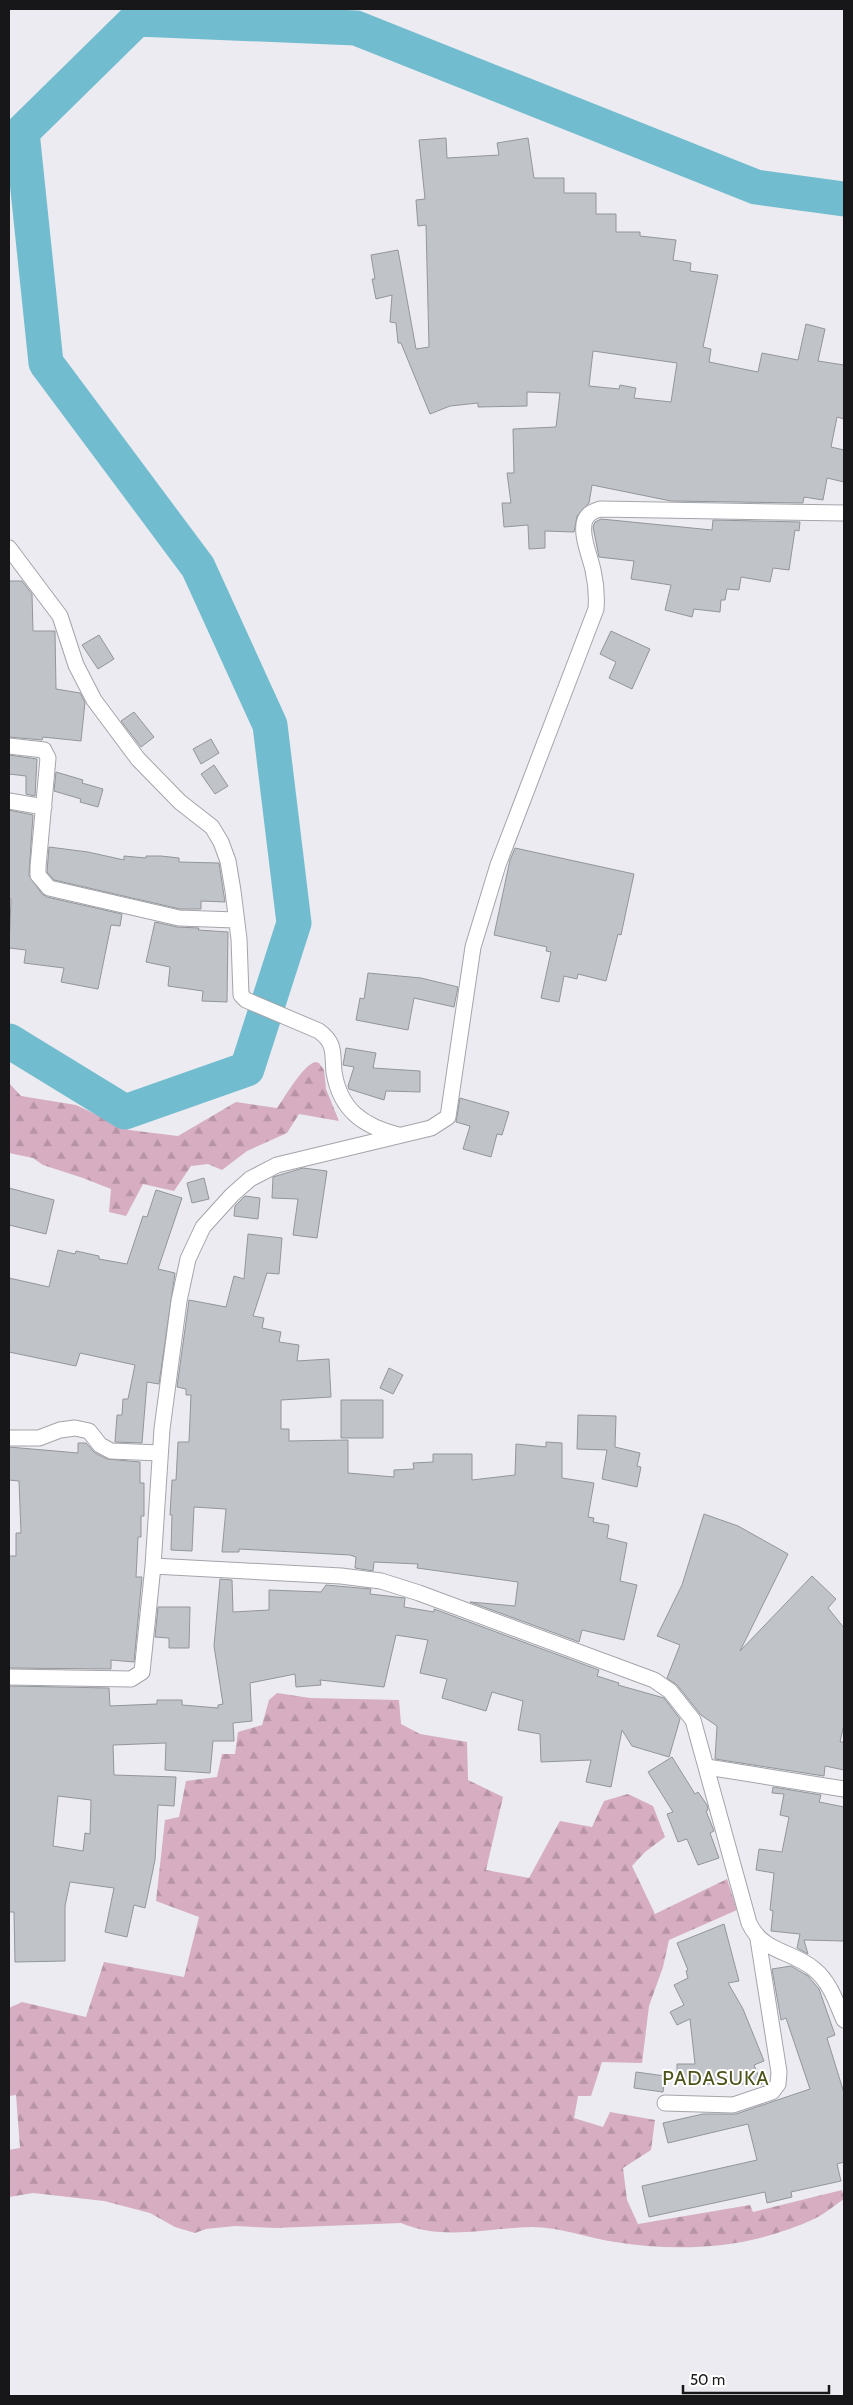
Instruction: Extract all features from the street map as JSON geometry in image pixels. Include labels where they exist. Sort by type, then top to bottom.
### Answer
[{"type":"street","points":[[9,1677],[131,1680],[142,1672],[153,1566],[160,1453],[179,1301],[188,1259],[203,1228],[232,1195],[250,1179],[262,1172],[286,1163],[431,1128],[448,1117],[473,947],[485,904],[498,865],[596,609],[595,580],[585,533],[585,521],[591,512],[600,509],[844,513]]},
{"type":"street","points":[[9,548],[60,616],[76,665],[94,700],[138,759],[180,802],[212,827],[228,861],[239,939],[241,995],[259,1005],[319,1031],[329,1039],[334,1055],[335,1078],[353,1115],[375,1129],[399,1136]]},
{"type":"street","points":[[9,746],[44,750],[48,758],[38,875],[49,888],[179,918],[235,920]]},
{"type":"street","points":[[9,801],[44,806]]},
{"type":"street","points":[[9,1438],[39,1438],[60,1430],[75,1428],[89,1431],[100,1445],[110,1451],[160,1453]]},
{"type":"street","points":[[153,1566],[341,1576],[381,1581],[419,1593],[654,1680],[670,1691],[693,1720],[749,1923],[758,1939],[779,2072],[778,2084],[772,2092],[733,2105],[665,2103]]},
{"type":"street","points":[[707,1767],[844,1789]]},
{"type":"street","points":[[758,1939],[806,1963],[816,1971],[826,1981],[844,2020]]},
{"type":"green space","points":[[319,1063],[324,1070],[326,1089],[339,1121],[299,1114],[287,1133],[247,1151],[222,1170],[208,1164],[191,1166],[174,1191],[143,1184],[126,1216],[109,1212],[111,1189],[43,1165],[33,1158],[9,1153],[9,1083],[21,1096],[76,1105],[129,1130],[178,1136],[236,1102],[277,1108],[300,1075],[310,1064]]},
{"type":"green space","points":[[277,1693],[310,1698],[399,1700],[401,1724],[420,1734],[467,1742],[468,1780],[503,1797],[486,1870],[529,1878],[560,1821],[592,1827],[604,1801],[628,1794],[653,1806],[665,1837],[645,1852],[632,1866],[655,1914],[727,1879],[737,1910],[669,1940],[663,1967],[649,2006],[642,2063],[602,2062],[591,2096],[578,2096],[574,2118],[603,2127],[610,2112],[655,2120],[651,2150],[623,2168],[627,2200],[638,2224],[750,2205],[753,2212],[842,2190],[844,2199],[816,2218],[768,2236],[743,2242],[717,2245],[666,2247],[615,2242],[542,2227],[449,2232],[417,2228],[401,2223],[275,2228],[235,2226],[206,2229],[195,2233],[175,2227],[150,2213],[104,2201],[33,2193],[9,2197],[9,2150],[20,2148],[16,2095],[9,2096],[9,2008],[22,2002],[86,2017],[104,1962],[184,1977],[199,1917],[156,1901],[165,1820],[179,1817],[186,1781],[217,1777],[222,1754],[235,1754],[238,1732],[262,1725],[269,1700]]},
{"type":"building","points":[[446,138],[447,158],[499,155],[497,143],[528,138],[534,178],[564,178],[564,193],[596,193],[596,214],[616,214],[616,232],[640,232],[640,236],[676,240],[673,260],[691,263],[690,271],[718,275],[703,347],[711,349],[709,362],[758,372],[762,353],[798,360],[806,324],[825,329],[818,361],[844,365],[844,419],[837,417],[831,447],[844,450],[844,482],[827,478],[823,500],[804,497],[803,503],[671,501],[592,485],[589,503],[577,516],[574,532],[545,531],[545,548],[529,549],[528,525],[504,527],[502,503],[511,503],[507,473],[514,473],[513,429],[556,427],[560,393],[527,392],[527,406],[478,407],[478,403],[450,406],[430,414],[401,343],[398,343],[396,323],[390,322],[392,295],[376,299],[372,279],[375,279],[371,255],[398,250],[416,349],[429,347],[426,225],[418,226],[416,200],[425,199],[419,140]],"holes":[[[593,351],[677,363],[671,402],[634,398],[636,388],[620,385],[619,389],[589,386]]]},
{"type":"building","points":[[601,519],[712,530],[713,520],[800,522],[799,531],[795,530],[789,570],[773,568],[770,582],[741,577],[739,590],[727,589],[725,600],[721,600],[720,612],[694,609],[692,617],[665,610],[671,585],[631,579],[634,561],[599,557],[593,527],[595,522]]},
{"type":"building","points":[[9,581],[22,581],[32,594],[33,631],[55,631],[56,689],[80,693],[85,702],[81,741],[43,737],[42,740],[9,737]]},
{"type":"building","points":[[611,631],[650,649],[632,689],[609,678],[616,662],[600,654]]},
{"type":"building","points":[[99,635],[114,659],[98,669],[82,645]]},
{"type":"building","points":[[134,712],[154,737],[141,747],[121,721]]},
{"type":"building","points":[[211,739],[219,753],[201,764],[193,749]]},
{"type":"building","points":[[9,755],[37,759],[35,796],[26,794],[26,776],[9,774]]},
{"type":"building","points":[[214,765],[228,786],[215,794],[201,774]]},
{"type":"building","points":[[56,772],[83,780],[82,783],[103,789],[98,807],[80,802],[81,799],[54,791]]},
{"type":"building","points":[[9,810],[33,815],[29,875],[42,894],[47,897],[122,914],[120,926],[111,925],[98,989],[61,982],[64,968],[24,963],[26,950],[9,948],[11,899],[9,899]]},
{"type":"building","points":[[49,847],[88,852],[124,860],[124,856],[146,858],[146,856],[161,856],[179,858],[179,862],[219,863],[225,902],[201,901],[201,909],[180,909],[54,880],[47,872]]},
{"type":"building","points":[[515,848],[634,874],[621,935],[618,934],[606,981],[578,974],[577,979],[564,976],[559,1002],[541,998],[551,952],[546,951],[547,947],[494,935],[510,860]]},
{"type":"building","points":[[155,922],[177,927],[199,928],[198,930],[228,932],[227,1002],[202,1001],[203,991],[168,986],[170,967],[146,962]]},
{"type":"building","points":[[368,973],[421,978],[458,987],[454,1007],[414,998],[408,1030],[356,1020],[360,998],[364,999]]},
{"type":"building","points":[[346,1048],[376,1053],[373,1068],[420,1071],[420,1092],[386,1091],[384,1100],[349,1089],[348,1086],[354,1067],[343,1065]]},
{"type":"building","points":[[460,1098],[509,1112],[502,1135],[497,1134],[491,1157],[463,1149],[470,1126],[456,1122]]},
{"type":"building","points":[[303,1168],[327,1171],[317,1238],[293,1235],[298,1199],[272,1198],[273,1177]]},
{"type":"building","points":[[204,1178],[209,1199],[192,1203],[187,1183]]},
{"type":"building","points":[[9,1188],[54,1200],[46,1234],[9,1225]]},
{"type":"building","points":[[156,1190],[182,1198],[158,1269],[175,1273],[159,1384],[147,1382],[142,1443],[115,1442],[117,1415],[122,1415],[123,1399],[128,1399],[135,1365],[80,1353],[76,1366],[9,1352],[9,1278],[49,1287],[58,1250],[75,1254],[76,1251],[99,1256],[99,1259],[127,1264],[143,1216],[147,1217]]},
{"type":"building","points":[[245,1196],[260,1198],[258,1219],[234,1216],[235,1206]]},
{"type":"building","points":[[248,1234],[282,1238],[279,1274],[267,1273],[253,1316],[264,1318],[262,1328],[281,1332],[279,1342],[299,1345],[297,1361],[329,1359],[331,1397],[281,1400],[281,1429],[289,1429],[289,1441],[348,1440],[348,1473],[394,1477],[394,1470],[414,1469],[413,1463],[433,1462],[433,1454],[472,1454],[472,1480],[515,1475],[516,1444],[546,1447],[546,1442],[562,1443],[562,1478],[594,1483],[588,1517],[594,1518],[593,1522],[609,1525],[607,1538],[627,1543],[620,1581],[637,1585],[624,1640],[582,1630],[579,1642],[470,1602],[515,1606],[518,1582],[417,1568],[418,1564],[374,1562],[373,1571],[355,1568],[356,1557],[350,1555],[239,1549],[239,1552],[222,1552],[226,1509],[194,1507],[192,1551],[171,1550],[172,1480],[176,1480],[178,1442],[189,1442],[191,1395],[186,1395],[186,1389],[177,1387],[189,1300],[226,1307],[234,1276],[244,1279]]},
{"type":"building","points":[[389,1368],[403,1375],[393,1394],[380,1388]]},
{"type":"building","points":[[341,1400],[383,1400],[383,1438],[341,1438]]},
{"type":"building","points":[[578,1415],[616,1416],[615,1447],[640,1453],[637,1466],[641,1467],[637,1487],[602,1479],[607,1450],[577,1449]]},
{"type":"building","points":[[78,1443],[86,1443],[95,1453],[107,1459],[140,1462],[140,1483],[144,1483],[144,1516],[141,1516],[141,1537],[138,1537],[136,1577],[142,1577],[134,1662],[111,1660],[111,1669],[9,1668],[9,1556],[16,1556],[16,1533],[21,1533],[19,1481],[9,1480],[9,1447],[78,1453]]},
{"type":"building","points":[[704,1514],[738,1526],[788,1554],[740,1651],[812,1576],[836,1599],[828,1608],[844,1628],[844,1724],[840,1742],[844,1742],[844,1770],[825,1766],[824,1776],[715,1759],[717,1726],[701,1715],[677,1685],[667,1678],[680,1645],[657,1636],[682,1585]]},
{"type":"building","points":[[220,1579],[232,1580],[233,1612],[269,1610],[269,1590],[321,1592],[326,1585],[371,1589],[370,1594],[405,1598],[404,1607],[434,1612],[434,1609],[599,1670],[597,1676],[619,1683],[618,1685],[664,1698],[680,1719],[669,1757],[632,1746],[622,1730],[611,1787],[586,1782],[591,1760],[541,1762],[540,1734],[518,1730],[523,1701],[492,1692],[486,1711],[442,1698],[447,1679],[420,1673],[428,1640],[396,1635],[384,1687],[320,1680],[321,1685],[296,1687],[295,1674],[250,1683],[252,1721],[233,1723],[234,1741],[213,1741],[210,1773],[165,1770],[166,1743],[113,1745],[114,1775],[176,1777],[174,1806],[158,1805],[155,1860],[145,1908],[134,1905],[127,1937],[105,1932],[114,1888],[70,1882],[65,1906],[65,1961],[15,1962],[14,1912],[9,1912],[9,1686],[109,1688],[110,1706],[157,1704],[157,1700],[182,1700],[182,1705],[218,1708],[218,1705],[223,1704],[214,1646]],"holes":[[[58,1796],[91,1800],[90,1834],[85,1833],[83,1851],[53,1846]]]},
{"type":"building","points":[[158,1607],[190,1607],[189,1648],[169,1648],[169,1638],[155,1637]]},
{"type":"building","points":[[672,1757],[695,1794],[698,1792],[707,1805],[708,1810],[706,1811],[714,1831],[710,1833],[719,1858],[698,1865],[687,1839],[678,1842],[667,1814],[673,1812],[648,1772]]},
{"type":"building","points":[[773,1787],[821,1795],[819,1802],[844,1807],[844,1941],[804,1940],[808,1954],[797,1948],[800,1934],[771,1931],[773,1911],[770,1910],[774,1873],[756,1870],[759,1849],[782,1852],[789,1817],[780,1815],[784,1794],[772,1793]]},
{"type":"building","points":[[724,1924],[739,1981],[728,1983],[743,2009],[764,2061],[754,2065],[762,2084],[699,2084],[699,2082],[677,2081],[677,2064],[695,2064],[690,2019],[677,2025],[670,2012],[684,2005],[674,1985],[688,1978],[686,1971],[688,1970],[677,1943]]},
{"type":"building","points":[[791,1966],[808,1976],[819,1989],[835,2035],[827,2038],[844,2093],[844,2162],[837,2164],[841,2181],[791,2192],[792,2197],[767,2203],[765,2192],[649,2217],[642,2186],[757,2160],[748,2124],[668,2143],[663,2123],[703,2114],[736,2114],[810,2089],[786,2018],[781,2020],[772,1969]]},
{"type":"building","points":[[636,2072],[665,2076],[663,2092],[634,2088]]},
{"type":"waterway","points":[[9,1041],[125,1112],[247,1069],[294,923],[270,725],[198,567],[46,363],[22,132],[137,19],[356,28],[756,187],[844,199]]},
{"type":"district","name":"PADASUKA","points":[[716,2078]]}]
